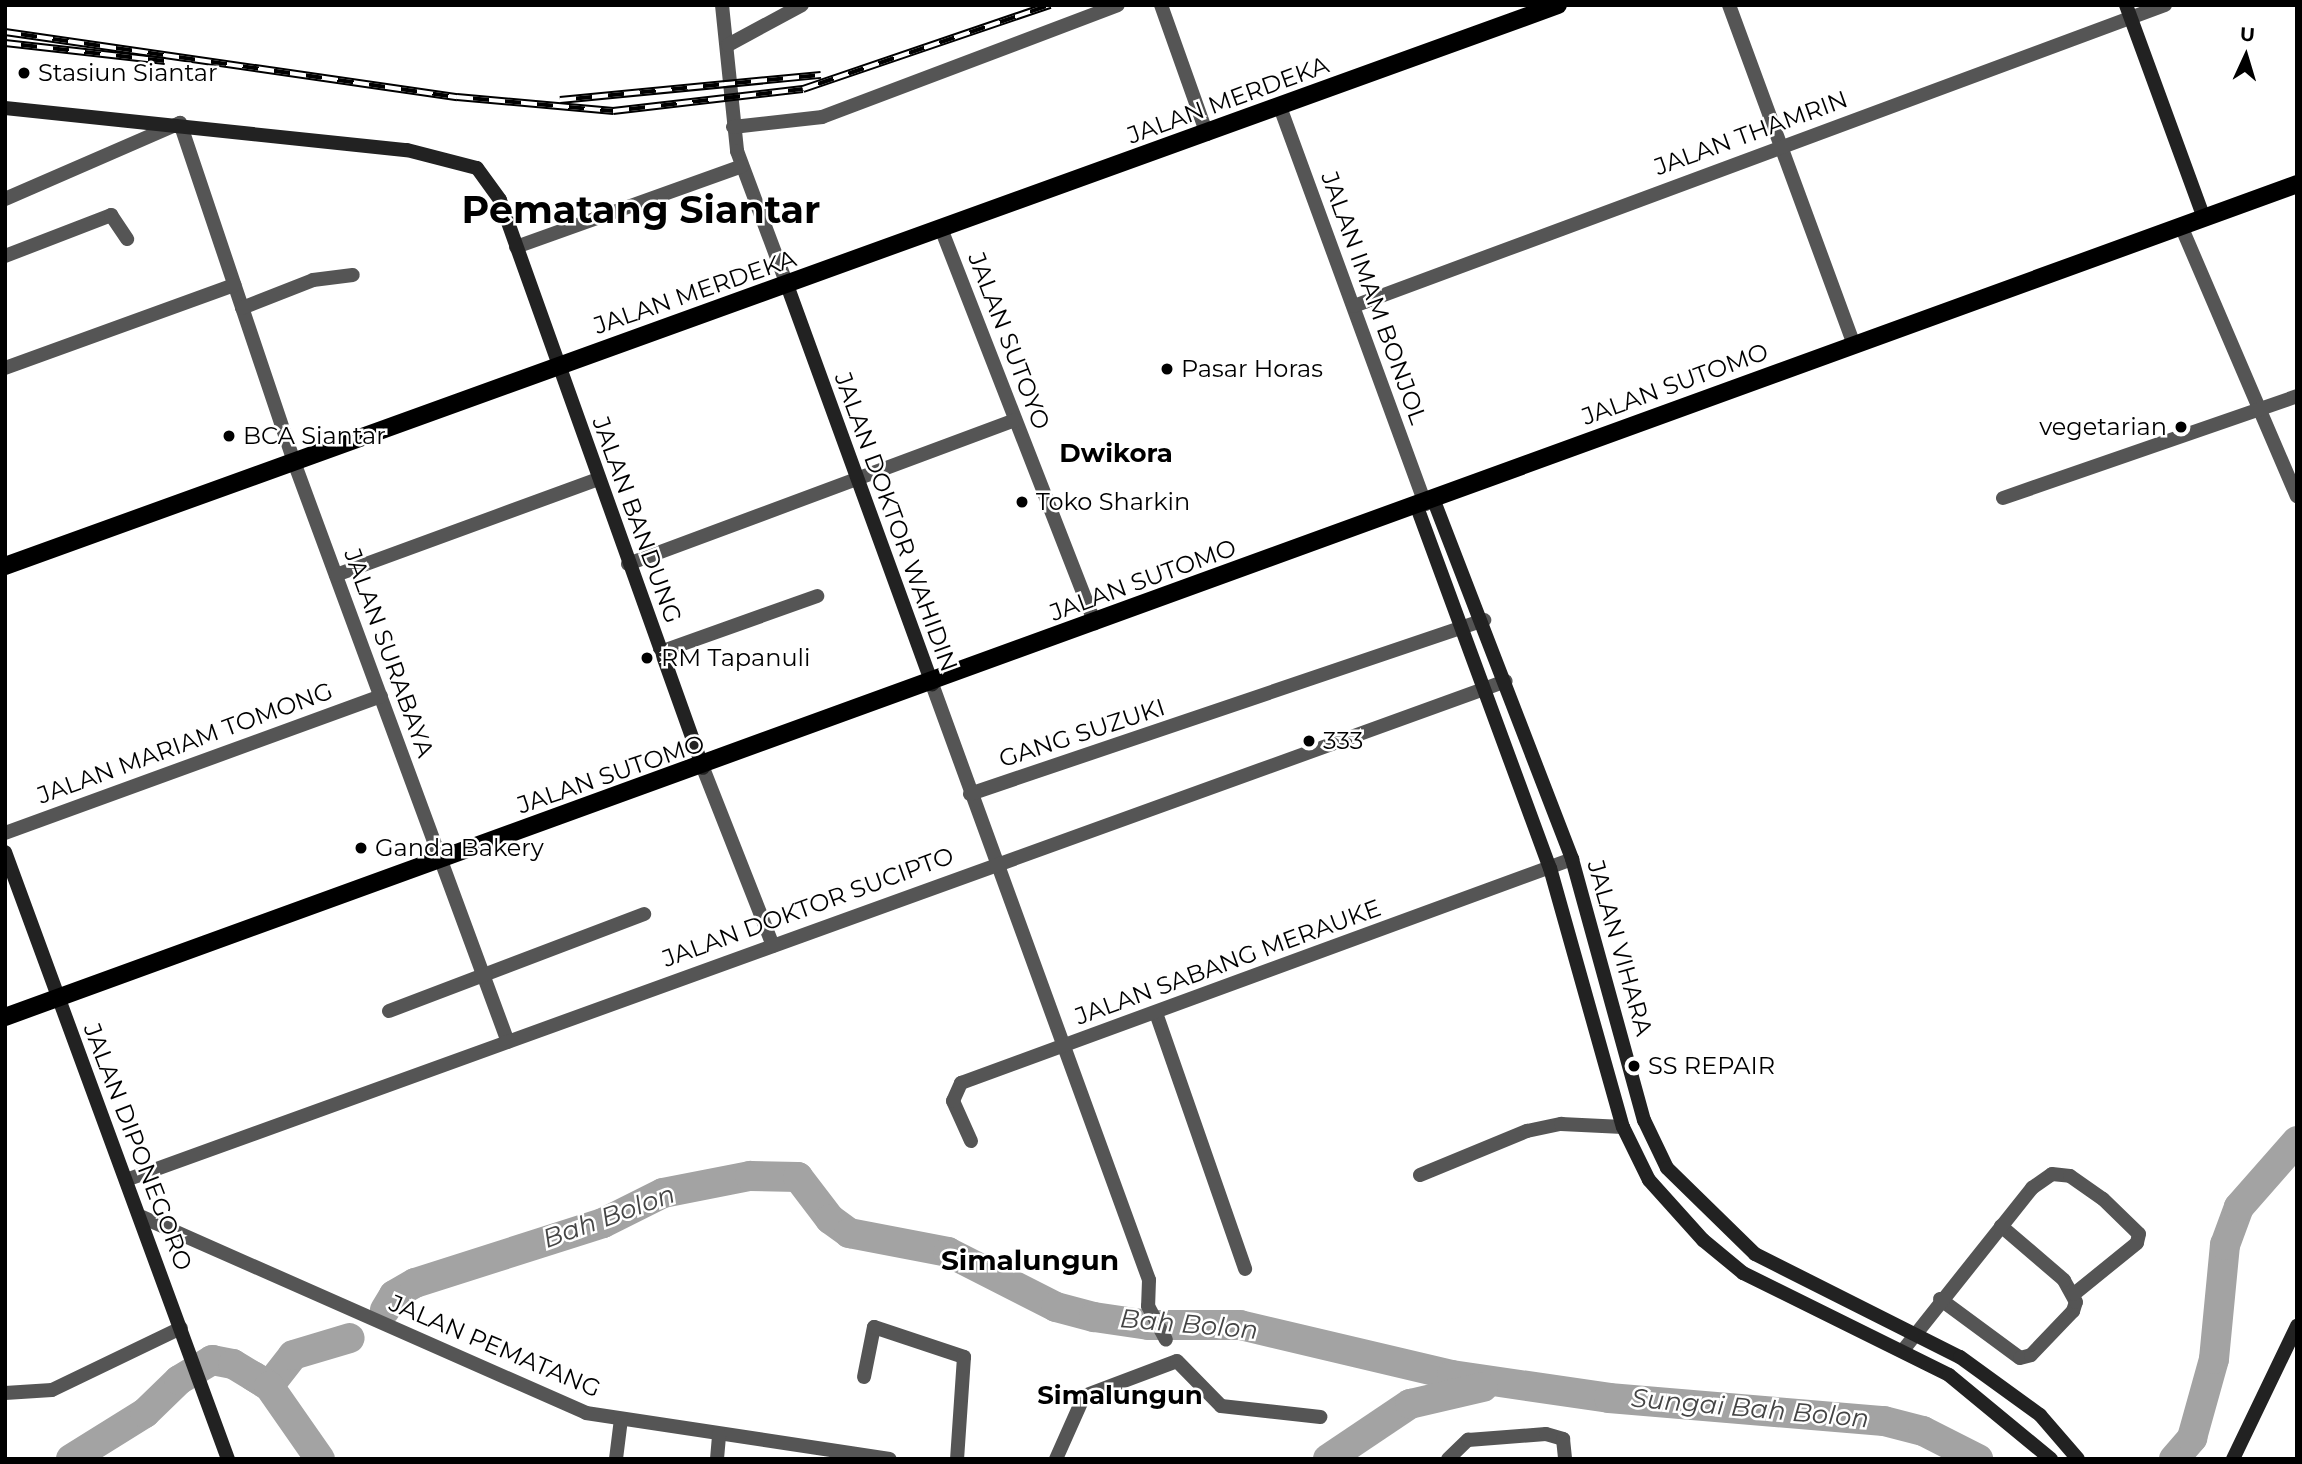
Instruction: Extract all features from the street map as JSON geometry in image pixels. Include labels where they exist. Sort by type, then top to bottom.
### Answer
[{"type":"main road","name":"JALAN MERDEKA","points":[[5,566],[558,366],[942,231],[1558,5]]},
{"type":"main road","name":"JALAN SUTOMO","points":[[5,1017],[703,768],[1854,344],[2297,184]]},
{"type":"street","name":"JALAN DOKTOR WAHIDIN","points":[[722,5],[728,45],[733,128],[742,166],[787,285],[854,484],[932,684],[1059,1048],[1149,1280],[1148,1306],[1166,1340]]},
{"type":"street","points":[[728,45],[803,5]]},
{"type":"street","points":[[733,128],[822,117],[1118,5]]},
{"type":"street","points":[[1161,5],[1207,134]]},
{"type":"street","points":[[1729,5],[1783,145],[1854,344]]},
{"type":"street","name":"JALAN THAMRIN","points":[[1354,306],[1783,145],[2128,11],[2165,5]]},
{"type":"street","points":[[2128,11],[2204,218]]},
{"type":"street","name":"JALAN IMAM BONJOL","points":[[1280,107],[1425,504]]},
{"type":"street","name":"JALAN BANDUNG","points":[[5,108],[180,123],[407,150],[477,168],[500,200],[703,768]]},
{"type":"street","points":[[5,199],[180,123]]},
{"type":"street","name":"JALAN SURABAYA","points":[[180,123],[294,462],[508,1042]]},
{"type":"street","points":[[516,247],[742,166]]},
{"type":"street","points":[[5,256],[111,215],[127,239]]},
{"type":"street","points":[[2181,226],[2263,409],[2297,496]]},
{"type":"street","name":"JALAN SUTOYO","points":[[942,231],[1095,623]]},
{"type":"street","points":[[242,308],[313,279],[353,275]]},
{"type":"street","points":[[5,368],[234,285]]},
{"type":"street","points":[[2003,498],[2297,396]]},
{"type":"street","points":[[628,564],[854,484],[1015,420]]},
{"type":"street","points":[[336,575],[598,479]]},
{"type":"street","name":"JALAN VIHARA","points":[[1425,504],[1484,620],[1572,859],[1651,1137],[1691,1198],[1755,1254],[1914,1330],[1997,1381],[2077,1457]]},
{"type":"street","name":"JALAN VIHARA","points":[[1425,504],[1550,868],[1623,1127],[1633,1152],[1675,1212],[1743,1273],[1904,1349],[1984,1398],[2051,1459]]},
{"type":"street","points":[[660,652],[817,596]]},
{"type":"street","name":"GANG SUZUKI","points":[[970,794],[1484,620]]},
{"type":"street","name":"JALAN DOKTOR SUCIPTO","points":[[126,1180],[773,946],[994,862],[1507,681]]},
{"type":"street","name":"JALAN MARIAM TOMONG","points":[[5,833],[381,696]]},
{"type":"street","points":[[703,768],[773,946]]},
{"type":"street","name":"JALAN DIPONEGORO","points":[[5,852],[56,999],[142,1217],[228,1459]]},
{"type":"street","name":"JALAN SABANG MERAUKE","points":[[971,1142],[954,1101],[956,1087],[1572,859]]},
{"type":"street","points":[[389,1010],[644,914]]},
{"type":"street","points":[[1587,995],[1609,989]]},
{"type":"street","points":[[1156,1013],[1245,1269]]},
{"type":"street","points":[[1420,1175],[1527,1131],[1561,1124],[1623,1127]]},
{"type":"street","points":[[1633,1152],[1651,1137]]},
{"type":"street","points":[[1904,1349],[1914,1330],[2001,1226],[2052,1174],[2070,1176],[2103,1199],[2139,1234],[2137,1243],[2074,1294],[2073,1311],[2031,1355],[2020,1358],[1940,1299]]},
{"type":"street","name":"JALAN PEMATANG","points":[[142,1217],[575,1408],[621,1419],[890,1459]]},
{"type":"street","points":[[2001,1226],[2074,1294]]},
{"type":"street","points":[[1743,1273],[1755,1254]]},
{"type":"street","points":[[2233,1459],[2297,1326]]},
{"type":"street","points":[[864,1377],[874,1327],[964,1357],[957,1459]]},
{"type":"street","points":[[5,1394],[52,1390],[183,1334]]},
{"type":"street","points":[[1056,1459],[1084,1396],[1177,1361],[1221,1406],[1320,1417]]},
{"type":"street","points":[[616,1459],[621,1419]]},
{"type":"street","points":[[717,1459],[719,1434]]},
{"type":"street","points":[[1448,1459],[1468,1440],[1546,1434],[1563,1439],[1565,1459]]},
{"type":"waterway","name":"Sungai Bah Bolon","points":[[2174,1459],[2192,1438],[2214,1359],[2225,1245],[2239,1207],[2297,1141]]},
{"type":"waterway","name":"Bah Bolon","points":[[385,1310],[394,1295],[415,1283],[603,1223],[663,1193],[750,1176],[798,1177],[830,1219],[849,1233],[948,1252],[1056,1307],[1094,1317],[1148,1325],[1240,1325],[1452,1375],[1609,1398],[1884,1421],[1923,1431],[1978,1459]]},
{"type":"waterway","name":"Bah Bolon","points":[[253,1376],[269,1386],[293,1355],[350,1338]]},
{"type":"waterway","name":"Bah Bolon","points":[[71,1459],[145,1413],[179,1380],[212,1360],[233,1364],[269,1386],[320,1459]]},
{"type":"waterway","name":"Bah Bolon","points":[[1328,1459],[1410,1404],[1483,1387]]},
{"type":"railway","points":[[5,32],[457,97],[613,111],[803,89],[1050,5]]},
{"type":"railway","points":[[5,43],[165,61]]},
{"type":"railway","points":[[560,100],[821,75]]},
{"type":"place","name":"Stasiun Siantar","points":[[24,73]]},
{"type":"place","name":"Pasar Horas","points":[[1167,369]]},
{"type":"place","name":"vegetarian","points":[[2181,427]]},
{"type":"place","name":"BCA Siantar","points":[[229,436]]},
{"type":"place","name":"Toko Sharkin","points":[[1022,502]]},
{"type":"place","name":"RM Tapanuli","points":[[647,658]]},
{"type":"place","name":"333","points":[[1309,741]]},
{"type":"place","name":"Ganda Bakery","points":[[361,848]]},
{"type":"place","name":"SS REPAIR","points":[[1634,1066]]},
{"type":"district","name":"Pematang Siantar","points":[[641,210]]},
{"type":"district","name":"Dwikora","points":[[1116,454]]},
{"type":"district","name":"Simalungun","points":[[1030,1260]]},
{"type":"district","name":"Simalungun","points":[[1120,1396]]}]
